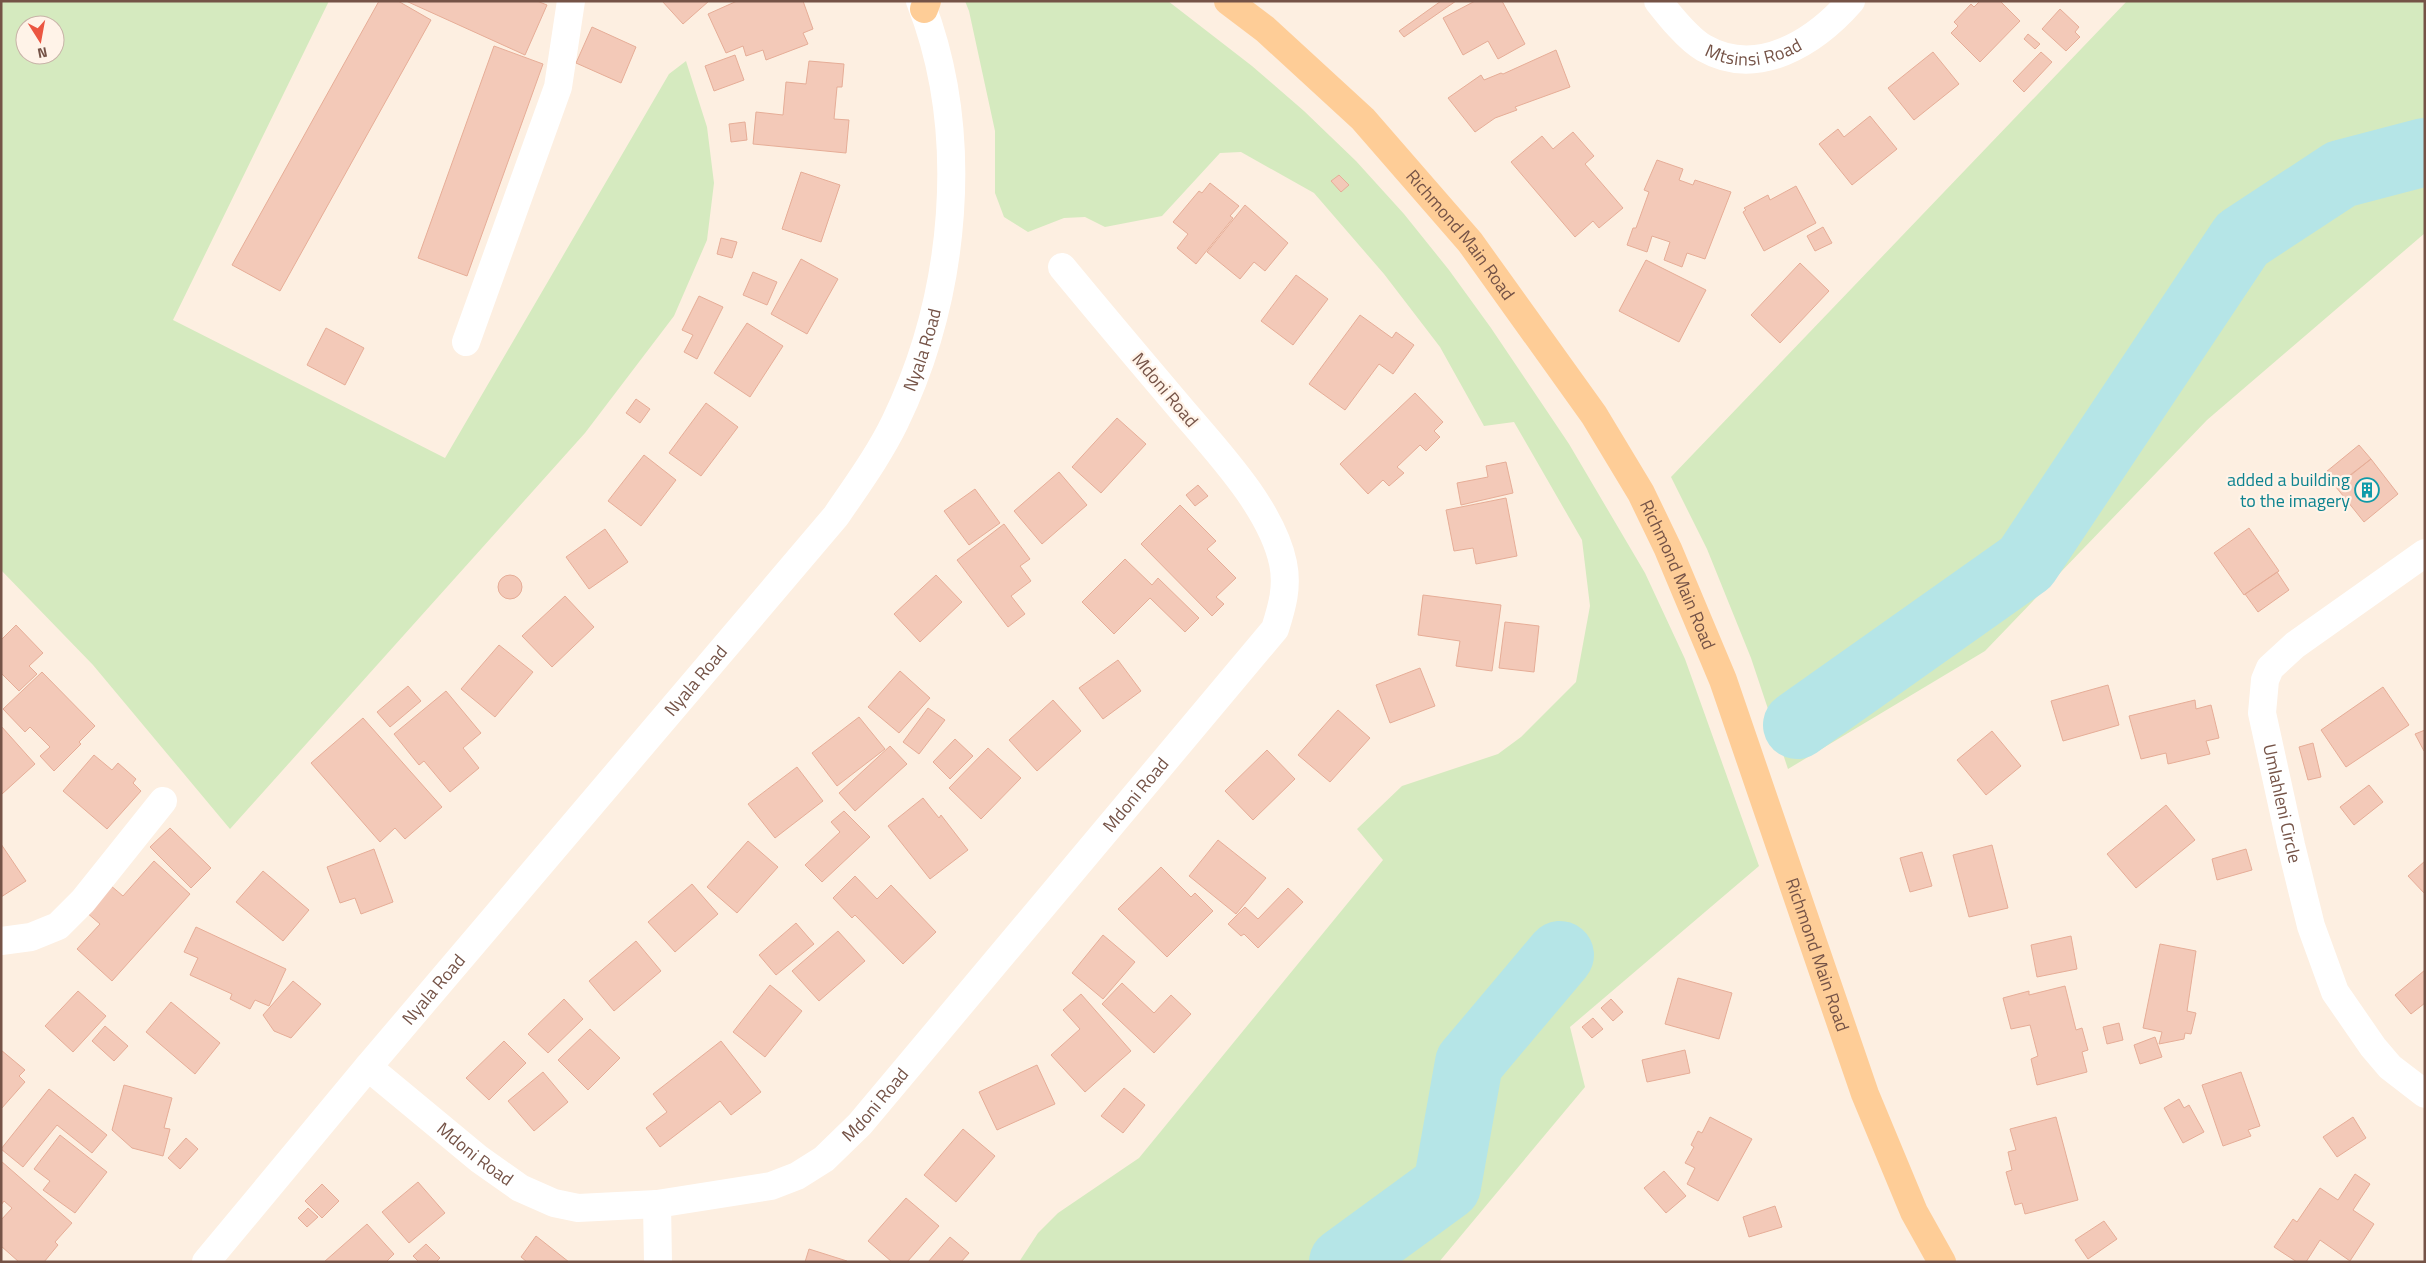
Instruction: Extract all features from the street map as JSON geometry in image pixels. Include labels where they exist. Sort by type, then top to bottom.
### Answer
[{"type":"main road","name":"Richmond Main Road","points":[[1228,1],[1265,29],[1363,119],[1470,242],[1594,415],[1641,494],[1668,549],[1723,680],[1865,1094],[1914,1212],[1942,1262]]},
{"type":"street","points":[[466,342],[558,87],[571,1]]},
{"type":"street","name":"Mtsinsi Road","points":[[1658,1],[1669,15],[1703,47],[1732,58],[1762,59],[1798,46],[1834,21],[1851,1]]},
{"type":"street","name":"Nyala Road","points":[[206,1262],[368,1067],[836,516],[868,471],[894,423],[916,373],[933,321],[944,268],[950,213],[951,162],[946,110],[938,59],[924,4]]},
{"type":"street","name":"Mdoni Road","points":[[368,1067],[479,1159],[520,1188],[554,1203],[578,1208],[656,1204],[771,1186],[797,1176],[824,1159],[860,1124],[1275,630],[1285,598],[1283,563],[1262,514],[1236,474],[1062,267]]},
{"type":"street","name":"Umlahleni Circle","points":[[2425,553],[2294,645],[2270,668],[2265,680],[2262,713],[2311,926],[2335,992],[2373,1047],[2390,1067],[2425,1094]]},
{"type":"street","points":[[1,941],[31,937],[58,926],[83,901],[163,801]]},
{"type":"street","points":[[656,1204],[658,1262]]},
{"type":"green space","points":[[1,1],[329,1],[173,320],[445,458],[669,74],[686,61],[707,127],[714,183],[707,240],[674,316],[585,433],[230,829],[93,665],[1,570]]},
{"type":"green space","points":[[965,1],[1168,1],[1252,66],[1304,111],[1356,161],[1404,214],[1449,270],[1491,328],[1569,444],[1645,573],[1685,659],[1759,866],[1570,1027],[1585,1087],[1439,1262],[1019,1262],[1038,1233],[1058,1213],[1139,1158],[1383,860],[1357,829],[1402,786],[1498,754],[1521,737],[1576,682],[1590,606],[1582,540],[1514,422],[1484,426],[1440,347],[1384,274],[1314,193],[1241,152],[1220,153],[1162,216],[1105,227],[1085,217],[1064,218],[1028,232],[1004,217],[995,193],[995,131],[969,11]]},
{"type":"green space","points":[[2127,1],[2425,1],[2425,233],[2207,420],[1985,651],[1788,769],[1751,658],[1707,549],[1671,477]]},
{"type":"building","points":[[379,1],[398,1],[431,20],[280,291],[232,265]]},
{"type":"building","points":[[406,1],[537,1],[547,5],[525,55]]},
{"type":"building","points":[[662,1],[709,1],[683,24]]},
{"type":"building","points":[[737,1],[803,1],[813,29],[803,33],[808,44],[766,60],[763,50],[746,56],[743,46],[726,53],[708,14]]},
{"type":"building","points":[[1441,1],[1456,1],[1404,37],[1399,31]]},
{"type":"building","points":[[1475,1],[1502,1],[1525,44],[1498,59],[1488,41],[1463,55],[1443,18]]},
{"type":"building","points":[[1980,1],[2000,1],[2020,21],[1980,62],[1951,33],[1958,26],[1954,22],[1971,4],[1974,7]]},
{"type":"building","points":[[2060,9],[2079,27],[2075,32],[2080,37],[2066,51],[2042,29]]},
{"type":"building","points":[[592,27],[636,47],[621,83],[576,63]]},
{"type":"building","points":[[2028,34],[2040,44],[2035,49],[2024,39]]},
{"type":"building","points":[[494,46],[543,64],[467,276],[418,258]]},
{"type":"building","points":[[1556,50],[1570,87],[1515,107],[1517,110],[1495,118],[1475,132],[1448,98],[1481,75],[1484,80],[1501,73],[1503,74]]},
{"type":"building","points":[[1933,52],[1959,84],[1914,120],[1888,88]]},
{"type":"building","points":[[2041,52],[2052,62],[2024,92],[2013,81]]},
{"type":"building","points":[[735,55],[744,80],[714,91],[705,66]]},
{"type":"building","points":[[809,61],[844,64],[842,87],[837,87],[834,119],[849,120],[846,153],[753,144],[756,112],[783,115],[786,82],[806,84]]},
{"type":"building","points":[[1870,116],[1897,149],[1852,185],[1819,144],[1838,129],[1844,137]]},
{"type":"building","points":[[745,122],[747,140],[731,142],[729,124]]},
{"type":"building","points":[[1573,132],[1594,156],[1585,164],[1623,208],[1599,228],[1593,221],[1575,237],[1511,162],[1542,136],[1553,149]]},
{"type":"building","points":[[1657,160],[1683,169],[1679,180],[1693,185],[1695,180],[1731,192],[1705,259],[1687,253],[1682,267],[1664,260],[1670,242],[1652,236],[1647,252],[1627,245],[1633,228],[1636,228],[1649,192],[1644,190]]},
{"type":"building","points":[[801,172],[840,185],[821,242],[782,229]]},
{"type":"building","points":[[1339,175],[1349,185],[1341,192],[1331,181]]},
{"type":"building","points":[[1210,183],[1239,206],[1230,216],[1233,218],[1196,264],[1177,248],[1188,234],[1173,222],[1199,191],[1202,193]]},
{"type":"building","points":[[1796,186],[1816,223],[1764,251],[1743,212],[1746,210],[1744,208],[1768,195],[1770,200]]},
{"type":"building","points":[[1245,205],[1288,243],[1265,271],[1254,262],[1240,279],[1207,252]]},
{"type":"building","points":[[1823,227],[1832,243],[1815,251],[1807,236]]},
{"type":"building","points":[[721,238],[737,242],[732,258],[717,254]]},
{"type":"building","points":[[801,259],[838,279],[807,334],[771,314]]},
{"type":"building","points":[[1646,260],[1706,290],[1679,342],[1619,311]]},
{"type":"building","points":[[1800,263],[1829,291],[1780,343],[1751,315]]},
{"type":"building","points":[[753,272],[777,282],[767,305],[743,295]]},
{"type":"building","points":[[1296,275],[1328,299],[1293,345],[1261,321]]},
{"type":"building","points":[[699,296],[723,307],[697,359],[684,352],[693,335],[682,330]]},
{"type":"building","points":[[1360,315],[1392,338],[1396,332],[1414,345],[1393,374],[1379,364],[1345,410],[1309,384]]},
{"type":"building","points":[[747,323],[783,346],[750,397],[714,373]]},
{"type":"building","points":[[326,328],[364,348],[345,385],[307,365]]},
{"type":"building","points":[[1415,393],[1443,422],[1434,431],[1440,437],[1426,451],[1420,445],[1397,467],[1404,473],[1389,486],[1383,480],[1368,494],[1340,464]]},
{"type":"building","points":[[636,399],[650,409],[640,423],[626,413]]},
{"type":"building","points":[[706,403],[738,427],[701,476],[669,453]]},
{"type":"building","points":[[1117,418],[1146,444],[1101,493],[1072,467]]},
{"type":"building","points":[[2359,445],[2371,459],[2337,485],[2326,472]]},
{"type":"building","points":[[644,455],[676,480],[641,526],[608,501]]},
{"type":"building","name":"added a building to the imagery","points":[[2371,459],[2398,494],[2364,522],[2336,487]]},
{"type":"building","points":[[1506,462],[1513,493],[1461,505],[1457,483],[1488,477],[1486,466]]},
{"type":"building","points":[[1059,472],[1087,505],[1042,544],[1014,511]]},
{"type":"building","points":[[1198,485],[1208,496],[1195,506],[1186,495]]},
{"type":"building","points":[[975,489],[1000,523],[969,545],[944,511]]},
{"type":"building","points":[[1506,498],[1517,556],[1476,564],[1473,548],[1454,551],[1446,510]]},
{"type":"building","points":[[1180,505],[1216,541],[1207,549],[1236,578],[1216,597],[1224,604],[1212,616],[1141,544]]},
{"type":"building","points":[[1004,524],[1030,559],[1020,566],[1031,581],[1011,596],[1025,614],[1008,627],[957,560]]},
{"type":"building","points":[[2249,528],[2279,571],[2244,595],[2214,553]]},
{"type":"building","points":[[605,529],[628,562],[589,589],[566,557]]},
{"type":"building","points":[[1125,559],[1152,585],[1158,578],[1199,618],[1185,632],[1150,598],[1114,634],[1082,602]]},
{"type":"building","points":[[2277,572],[2289,590],[2258,612],[2245,594]]},
{"type":"building","points":[[510,575],[515,576],[521,582],[521,592],[515,598],[510,599],[505,598],[499,592],[498,587],[499,582],[505,576]]},
{"type":"building","points":[[936,575],[962,602],[920,642],[894,614]]},
{"type":"building","points":[[1423,595],[1501,605],[1492,671],[1456,666],[1460,641],[1418,635]]},
{"type":"building","points":[[565,596],[594,627],[552,667],[522,636]]},
{"type":"building","points":[[1505,622],[1539,626],[1534,672],[1499,668]]},
{"type":"building","points":[[16,625],[43,653],[29,666],[37,674],[19,691],[1,673],[1,640]]},
{"type":"building","points":[[499,645],[533,672],[495,717],[461,689]]},
{"type":"building","points":[[1118,660],[1141,691],[1103,719],[1079,688]]},
{"type":"building","points":[[1420,668],[1435,706],[1390,723],[1376,685]]},
{"type":"building","points":[[900,671],[930,698],[899,733],[868,707]]},
{"type":"building","points":[[42,672],[95,726],[79,742],[81,744],[54,771],[40,756],[50,747],[30,727],[25,732],[3,709]]},
{"type":"building","points":[[2108,685],[2119,725],[2063,741],[2051,701]]},
{"type":"building","points":[[408,686],[421,701],[390,727],[377,712]]},
{"type":"building","points":[[2383,687],[2409,725],[2346,767],[2321,730]]},
{"type":"building","points":[[446,691],[481,733],[463,748],[479,768],[450,792],[424,761],[419,765],[394,734]]},
{"type":"building","points":[[1053,700],[1081,731],[1037,771],[1009,740]]},
{"type":"building","points":[[2195,700],[2196,709],[2211,705],[2219,738],[2206,741],[2210,754],[2168,764],[2166,753],[2141,759],[2129,716]]},
{"type":"building","points":[[928,708],[945,720],[919,754],[903,742]]},
{"type":"building","points":[[1338,710],[1370,738],[1330,782],[1298,755]]},
{"type":"building","points":[[859,717],[885,749],[837,786],[812,753]]},
{"type":"building","points":[[363,718],[442,807],[405,839],[395,828],[380,842],[311,763]]},
{"type":"building","points":[[1,726],[35,764],[2,794],[1,793]]},
{"type":"building","points":[[2425,730],[2425,751],[2424,751],[2415,734]]},
{"type":"building","points":[[1992,731],[2021,766],[1986,795],[1957,760]]},
{"type":"building","points":[[955,739],[973,756],[950,779],[933,762]]},
{"type":"building","points":[[2313,743],[2321,777],[2308,780],[2299,747]]},
{"type":"building","points":[[890,746],[907,764],[855,811],[839,793]]},
{"type":"building","points":[[988,748],[1021,778],[981,819],[949,788]]},
{"type":"building","points":[[1267,750],[1295,779],[1253,820],[1225,791]]},
{"type":"building","points":[[94,755],[112,770],[118,763],[136,779],[133,783],[141,791],[107,829],[63,791]]},
{"type":"building","points":[[797,767],[823,801],[775,838],[748,804]]},
{"type":"building","points":[[2369,785],[2383,802],[2354,825],[2340,807]]},
{"type":"building","points":[[923,798],[939,818],[941,815],[968,850],[930,879],[888,826]]},
{"type":"building","points":[[2166,805],[2195,840],[2136,888],[2107,854]]},
{"type":"building","points":[[844,811],[870,837],[822,882],[805,865],[840,832],[831,822]]},
{"type":"building","points":[[170,828],[211,868],[191,888],[150,847]]},
{"type":"building","points":[[1218,840],[1266,878],[1236,914],[1189,876]]},
{"type":"building","points":[[748,841],[778,867],[737,913],[707,887]]},
{"type":"building","points":[[1,844],[26,881],[1,897]]},
{"type":"building","points":[[1992,845],[2008,908],[1969,917],[1953,855]]},
{"type":"building","points":[[374,849],[393,902],[361,914],[355,898],[340,903],[327,867]]},
{"type":"building","points":[[2246,849],[2252,870],[2217,880],[2212,859]]},
{"type":"building","points":[[1922,852],[1932,886],[1910,892],[1900,858]]},
{"type":"building","points":[[154,861],[190,894],[112,981],[77,949],[100,924],[86,912],[110,885],[123,896]]},
{"type":"building","points":[[2425,861],[2425,894],[2408,876]]},
{"type":"building","points":[[1161,867],[1191,897],[1195,893],[1213,911],[1167,957],[1118,909]]},
{"type":"building","points":[[263,871],[309,910],[283,941],[236,902]]},
{"type":"building","points":[[855,876],[877,899],[891,885],[936,932],[903,964],[855,915],[852,918],[833,898]]},
{"type":"building","points":[[692,884],[718,914],[675,952],[648,922]]},
{"type":"building","points":[[1288,888],[1303,902],[1258,948],[1244,934],[1241,936],[1228,924],[1245,907],[1258,919]]},
{"type":"building","points":[[796,923],[814,944],[776,975],[759,955]]},
{"type":"building","points":[[196,927],[286,969],[269,1006],[255,1000],[250,1009],[230,999],[232,994],[190,975],[198,958],[184,952]]},
{"type":"building","points":[[838,931],[865,961],[819,1001],[792,971]]},
{"type":"building","points":[[1103,935],[1135,962],[1103,999],[1072,973]]},
{"type":"building","points":[[2071,936],[2077,969],[2037,977],[2031,945]]},
{"type":"building","points":[[636,941],[661,971],[614,1011],[589,981]]},
{"type":"building","points":[[2160,944],[2196,951],[2187,1011],[2196,1013],[2191,1034],[2185,1033],[2184,1039],[2159,1044],[2162,1032],[2143,1028]]},
{"type":"building","points":[[2425,970],[2425,1003],[2411,1014],[2395,995]]},
{"type":"building","points":[[1678,978],[1732,993],[1719,1039],[1665,1024]]},
{"type":"building","points":[[293,981],[321,1004],[291,1038],[274,1031],[263,1015]]},
{"type":"building","points":[[1122,983],[1154,1013],[1171,995],[1191,1014],[1154,1053],[1102,1004]]},
{"type":"building","points":[[770,985],[802,1011],[765,1057],[733,1032]]},
{"type":"building","points":[[2065,986],[2076,1030],[2082,1028],[2088,1050],[2082,1052],[2087,1072],[2037,1085],[2031,1059],[2038,1056],[2030,1025],[2011,1029],[2003,998],[2029,991],[2029,995]]},
{"type":"building","points":[[78,991],[106,1016],[73,1052],[45,1026]]},
{"type":"building","points":[[1081,994],[1131,1051],[1085,1092],[1051,1055],[1080,1029],[1063,1010]]},
{"type":"building","points":[[564,999],[583,1019],[548,1053],[528,1034]]},
{"type":"building","points":[[1611,999],[1623,1012],[1613,1021],[1601,1008]]},
{"type":"building","points":[[171,1002],[220,1043],[195,1074],[146,1032]]},
{"type":"building","points":[[1593,1018],[1603,1029],[1592,1038],[1582,1027]]},
{"type":"building","points":[[2119,1023],[2123,1040],[2107,1044],[2103,1027]]},
{"type":"building","points":[[105,1026],[128,1046],[114,1061],[92,1041]]},
{"type":"building","points":[[590,1029],[620,1058],[588,1090],[558,1060]]},
{"type":"building","points":[[2155,1037],[2162,1057],[2140,1064],[2134,1045]]},
{"type":"building","points":[[504,1041],[526,1063],[489,1100],[466,1078]]},
{"type":"building","points":[[721,1041],[761,1092],[731,1115],[720,1101],[660,1147],[646,1128],[667,1112],[653,1094]]},
{"type":"building","points":[[1,1050],[25,1070],[19,1076],[25,1082],[1,1109]]},
{"type":"building","points":[[1685,1050],[1690,1073],[1647,1082],[1642,1060]]},
{"type":"building","points":[[1037,1065],[1055,1104],[997,1130],[979,1092]]},
{"type":"building","points":[[543,1072],[568,1102],[534,1131],[508,1101]]},
{"type":"building","points":[[2241,1072],[2260,1126],[2248,1130],[2251,1136],[2223,1146],[2202,1085]]},
{"type":"building","points":[[124,1085],[172,1098],[164,1128],[170,1129],[163,1156],[132,1148],[112,1130]]},
{"type":"building","points":[[1124,1088],[1145,1105],[1123,1133],[1101,1116]]},
{"type":"building","points":[[49,1089],[107,1135],[92,1153],[57,1125],[23,1167],[1,1149]]},
{"type":"building","points":[[2179,1099],[2184,1108],[2189,1105],[2204,1132],[2183,1143],[2164,1108]]},
{"type":"building","points":[[1710,1117],[1752,1139],[1718,1201],[1687,1184],[1695,1168],[1685,1163],[1694,1147],[1691,1145],[1698,1131],[1702,1133]]},
{"type":"building","points":[[2056,1117],[2078,1200],[2025,1214],[2022,1203],[2015,1205],[2006,1172],[2012,1170],[2008,1152],[2016,1150],[2010,1129]]},
{"type":"building","points":[[2353,1117],[2366,1138],[2337,1157],[2323,1137]]},
{"type":"building","points":[[963,1129],[995,1156],[956,1202],[924,1175]]},
{"type":"building","points":[[60,1135],[107,1172],[75,1213],[43,1190],[50,1181],[34,1169]]},
{"type":"building","points":[[186,1138],[198,1149],[180,1169],[168,1158]]},
{"type":"building","points":[[1,1161],[72,1223],[55,1242],[58,1245],[44,1262],[19,1262],[1,1246],[1,1220],[12,1208],[4,1201],[1,1205]]},
{"type":"building","points":[[1664,1171],[1686,1196],[1666,1213],[1644,1188]]},
{"type":"building","points":[[2355,1174],[2370,1184],[2353,1210],[2374,1224],[2350,1261],[2320,1240],[2306,1262],[2297,1262],[2274,1247],[2293,1219],[2297,1222],[2320,1188],[2338,1200]]},
{"type":"building","points":[[418,1182],[445,1213],[409,1243],[382,1212]]},
{"type":"building","points":[[322,1184],[339,1201],[322,1218],[305,1201]]},
{"type":"building","points":[[906,1198],[939,1226],[907,1262],[892,1262],[868,1241]]},
{"type":"building","points":[[1775,1206],[1782,1227],[1749,1237],[1743,1217]]},
{"type":"building","points":[[308,1208],[318,1217],[307,1227],[298,1218]]},
{"type":"building","points":[[2104,1221],[2117,1239],[2088,1259],[2075,1240]]},
{"type":"building","points":[[367,1224],[394,1254],[386,1262],[324,1262]]},
{"type":"building","points":[[536,1236],[569,1262],[527,1262],[521,1257]]},
{"type":"building","points":[[950,1237],[969,1253],[961,1262],[928,1262]]},
{"type":"building","points":[[426,1244],[440,1258],[436,1262],[419,1262],[413,1256]]},
{"type":"building","points":[[809,1249],[847,1261],[847,1262],[805,1262]]},
{"type":"waterway","points":[[1797,725],[2026,563],[2242,239],[2341,174],[2425,152]]},
{"type":"waterway","points":[[1343,1262],[1447,1186],[1469,1063],[1560,955]]},
{"type":"place","name":"added a building to the imagery","points":[[2367,490]]}]
